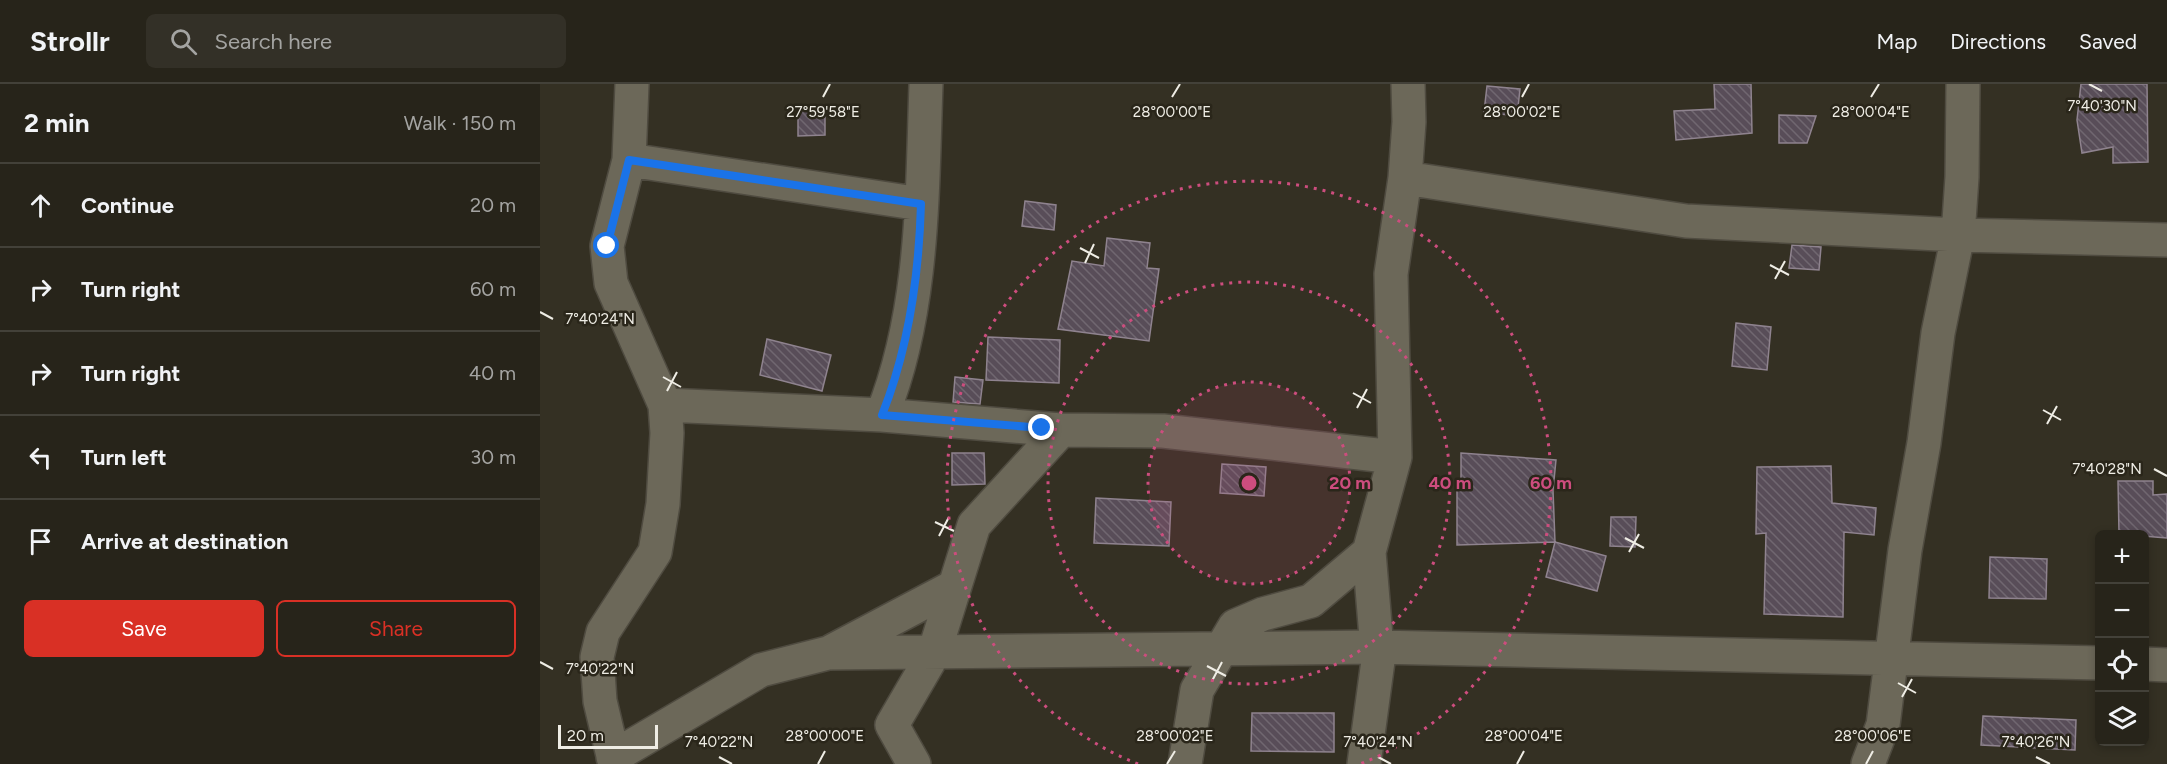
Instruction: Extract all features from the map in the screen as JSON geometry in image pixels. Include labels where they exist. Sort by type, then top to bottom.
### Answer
[{"type":"street","points":[[632,84],[629,160],[607,246],[611,283],[665,405],[667,433],[663,504],[655,552],[603,632],[597,657],[600,701],[614,760],[761,670],[828,653],[955,586]]},
{"type":"street","points":[[882,415],[895,382],[920,253],[926,84]]},
{"type":"street","points":[[1364,764],[1378,661],[1369,552],[1395,457],[1390,274],[1405,178],[1409,122],[1408,84]]},
{"type":"street","points":[[1868,764],[1883,725],[1938,333],[1958,235],[1963,166],[1963,84]]},
{"type":"street","points":[[629,160],[921,204]]},
{"type":"street","points":[[1405,178],[1686,221],[1958,235],[2167,240]]},
{"type":"street","points":[[665,405],[882,415],[1060,430],[1163,431],[1395,457]]},
{"type":"street","points":[[914,764],[892,725],[934,653],[974,525],[1060,430]]},
{"type":"street","points":[[1185,764],[1197,690],[1219,649],[1235,626],[1263,614],[1311,601],[1369,552]]},
{"type":"street","points":[[828,653],[1376,647],[2095,663]]},
{"type":"street","points":[[2149,664],[2167,665]]},
{"type":"building","points":[[1714,84],[1751,84],[1752,133],[1676,140],[1674,111],[1715,109]]},
{"type":"building","points":[[2081,84],[2147,84],[2148,162],[2113,163],[2113,147],[2082,153],[2077,120]]},
{"type":"building","points":[[1487,86],[1520,89],[1517,116],[1484,112]]},
{"type":"building","points":[[825,108],[825,135],[798,136],[798,109]]},
{"type":"building","points":[[1779,115],[1816,116],[1807,143],[1779,143]]},
{"type":"building","points":[[1025,201],[1056,205],[1054,230],[1022,226]]},
{"type":"building","points":[[1107,238],[1150,243],[1147,268],[1159,269],[1149,341],[1058,329],[1072,261],[1104,266]]},
{"type":"building","points":[[1792,245],[1821,247],[1819,270],[1789,268]]},
{"type":"building","points":[[1736,323],[1771,327],[1767,370],[1732,366]]},
{"type":"building","points":[[988,337],[1060,340],[1059,383],[986,380]]},
{"type":"building","points":[[767,339],[831,355],[822,391],[760,375]]},
{"type":"building","points":[[955,377],[983,380],[980,404],[953,402]]},
{"type":"building","points":[[952,453],[984,453],[985,484],[952,485]]},
{"type":"building","points":[[1461,453],[1556,460],[1553,490],[1555,542],[1457,545],[1457,480],[1461,480]]},
{"type":"building","points":[[1222,464],[1266,467],[1264,496],[1220,493]]},
{"type":"building","points":[[1831,466],[1832,503],[1876,508],[1874,535],[1844,532],[1843,617],[1764,614],[1766,533],[1756,534],[1757,467]]},
{"type":"building","points":[[2118,481],[2153,481],[2153,495],[2167,494],[2167,538],[2149,536],[2149,530],[2119,530]]},
{"type":"building","points":[[1096,498],[1171,502],[1169,546],[1094,543]]},
{"type":"building","points":[[1611,517],[1636,517],[1635,547],[1610,546]]},
{"type":"building","points":[[1555,542],[1606,556],[1597,591],[1546,577]]},
{"type":"building","points":[[1990,557],[2047,559],[2046,599],[1989,598]]},
{"type":"building","points":[[1252,713],[1334,713],[1334,752],[1251,751]]},
{"type":"building","points":[[1983,716],[2076,720],[2075,750],[1981,745]]},
{"type":"route","points":[[607,246],[629,160],[921,204],[920,253],[895,382],[882,415],[1042,428]]}]
